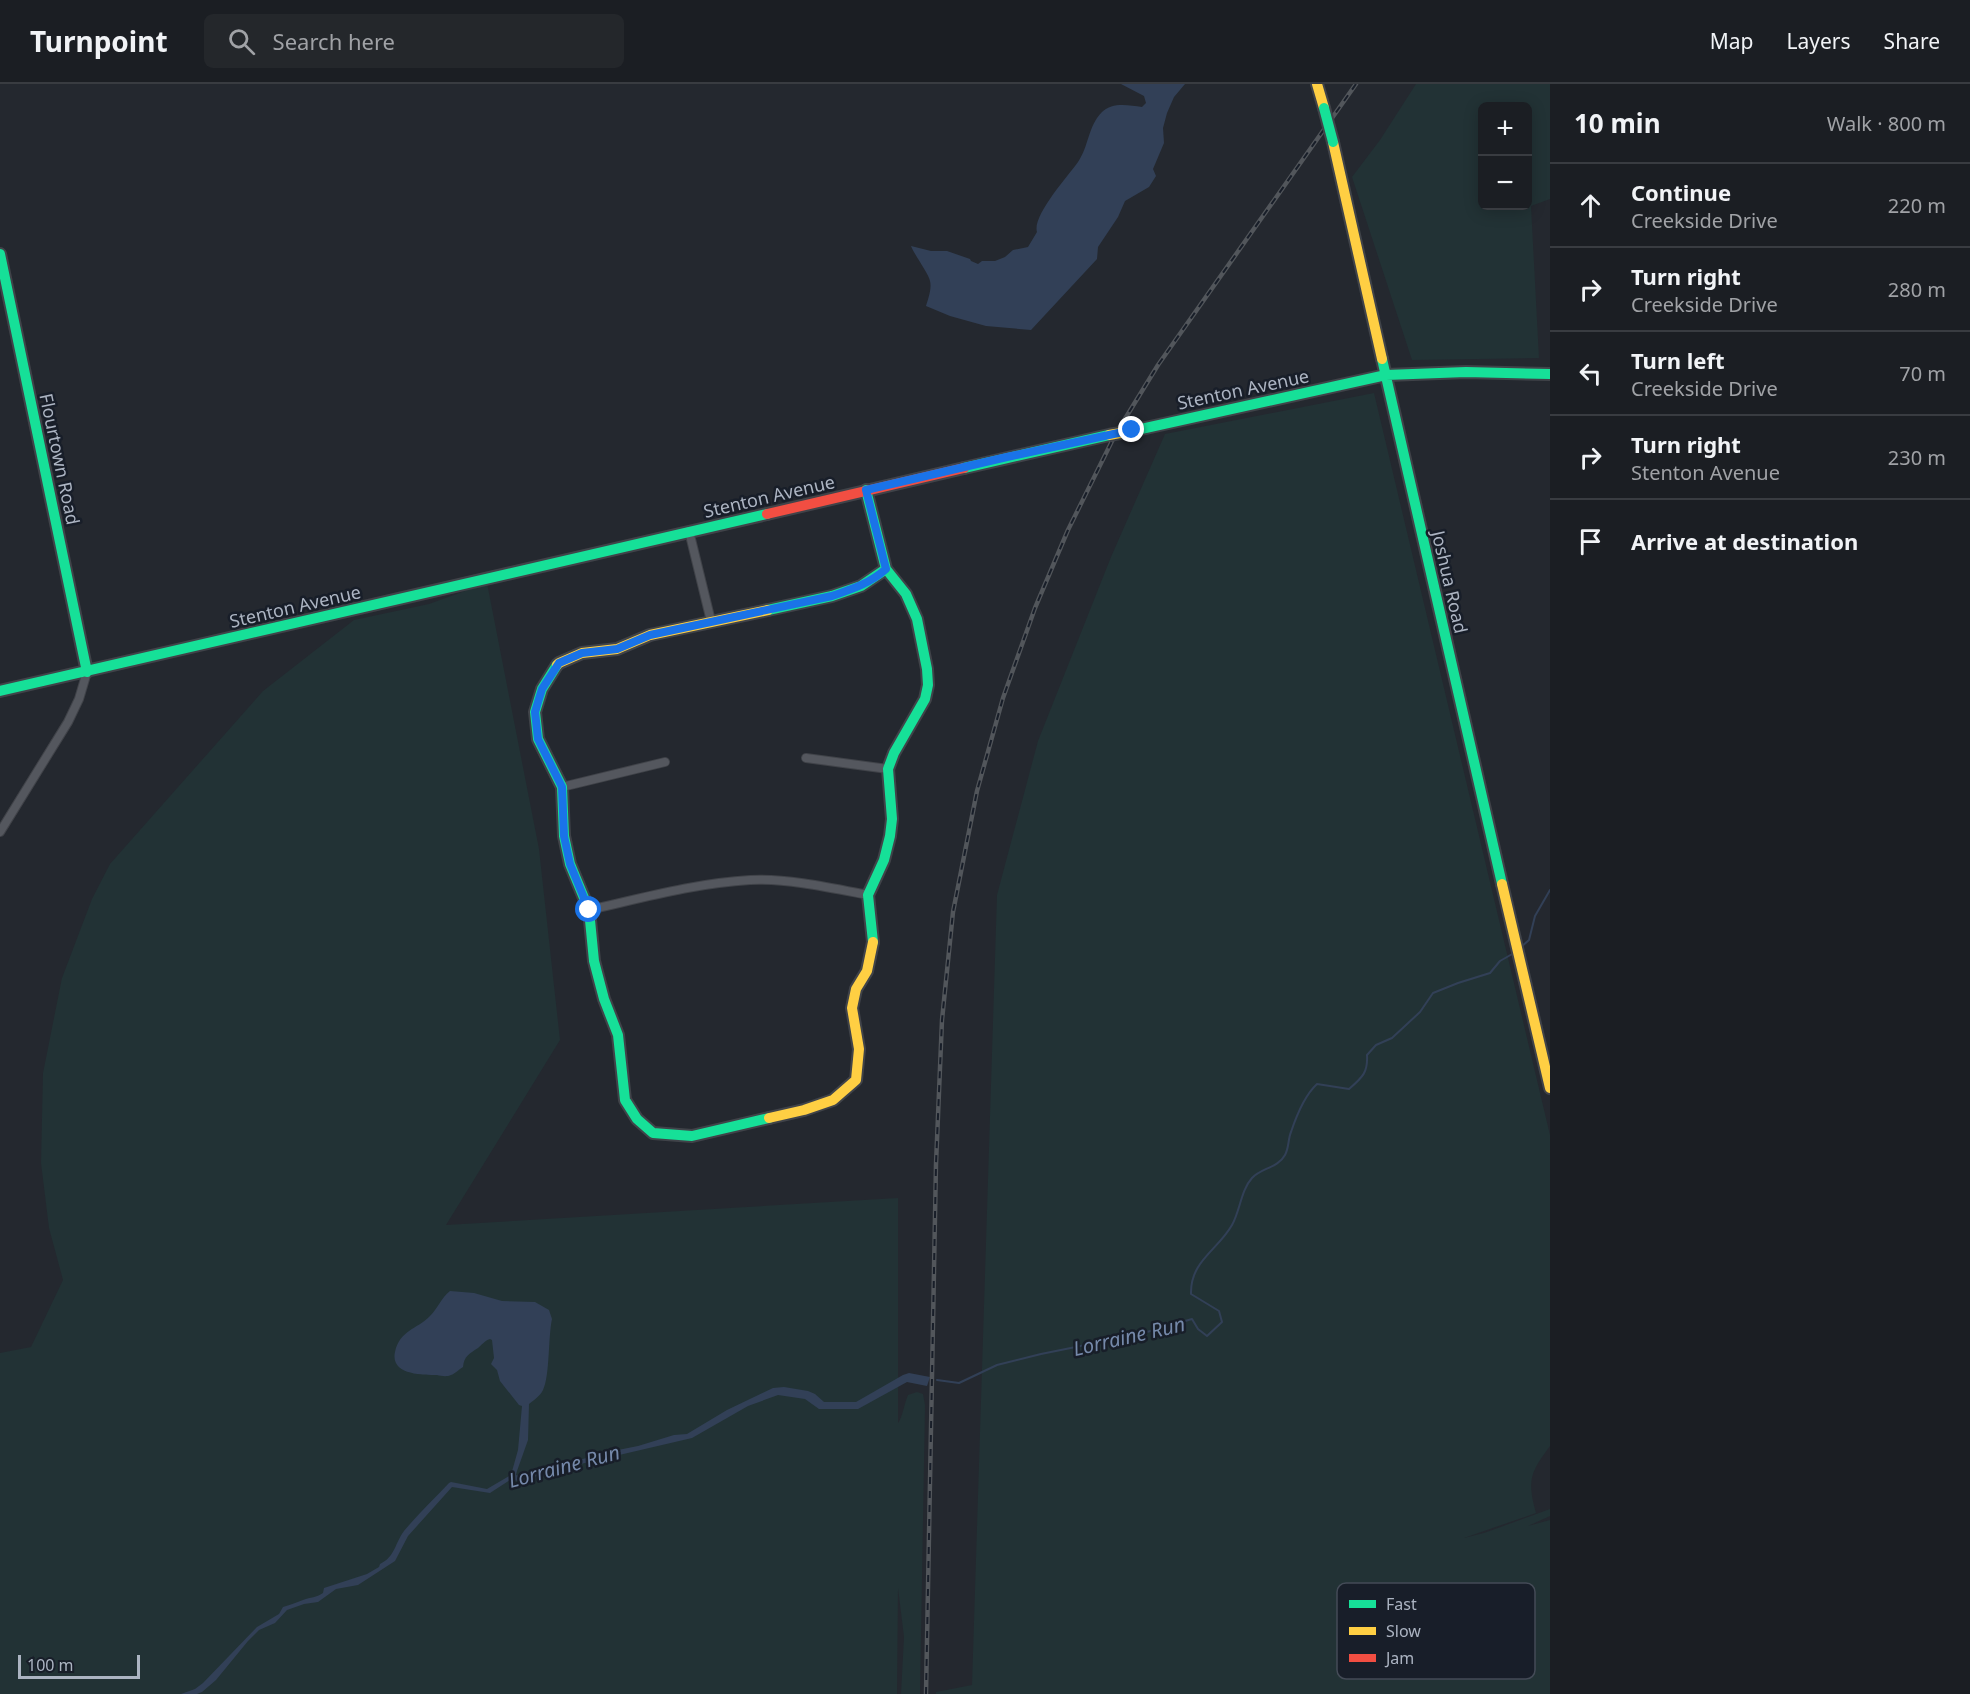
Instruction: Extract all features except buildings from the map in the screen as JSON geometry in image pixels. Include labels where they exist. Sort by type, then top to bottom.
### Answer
[{"type":"main road","name":"Joshua Road","points":[[1317,84],[1333,142],[1550,1088]]},
{"type":"main road","name":"Flourtown Road","points":[[0,254],[87,672]]},
{"type":"main road","name":"Stenton Avenue","points":[[0,691],[866,490],[1386,375],[1466,372],[1550,374]]},
{"type":"main road","points":[[866,490],[886,569],[906,594],[917,619],[928,685],[925,699],[894,753],[888,769],[892,819],[890,836],[884,860],[868,894],[873,941],[867,971],[856,989],[852,1008],[859,1049],[856,1080],[833,1100],[804,1110],[692,1136],[652,1132],[638,1119],[625,1100],[618,1035],[604,999],[594,961],[589,910],[570,864],[566,845],[562,787],[538,739],[535,712],[542,689],[559,663],[582,653],[617,649],[650,635],[832,596],[861,586],[876,578],[886,569]]},
{"type":"street","points":[[689,531],[711,621]]},
{"type":"street","points":[[0,832],[68,722],[79,699],[87,672]]},
{"type":"street","points":[[806,758],[888,769]]},
{"type":"street","points":[[562,787],[665,762]]},
{"type":"street","points":[[589,910],[706,884],[753,880],[812,885],[868,894]]},
{"type":"shaded area","points":[[1416,84],[1550,84],[1550,199],[1532,206],[1532,102],[1478,102],[1478,210],[1531,210],[1539,358],[1412,360],[1352,177],[1380,140]]},
{"type":"shaded area","points":[[1374,393],[1550,1135],[1550,1446],[1538,1463],[1532,1477],[1536,1513],[1464,1538],[1550,1509],[1550,1516],[1528,1526],[1550,1520],[1550,1694],[936,1694],[936,1692],[972,1685],[997,895],[1038,741],[1111,557],[1165,434]]},
{"type":"shaded area","points":[[487,583],[539,849],[560,1040],[446,1225],[898,1198],[898,1423],[908,1395],[917,1392],[923,1394],[925,1405],[920,1694],[901,1694],[904,1637],[898,1588],[897,1694],[0,1694],[0,1353],[31,1347],[63,1280],[49,1228],[41,1163],[43,1073],[62,978],[92,899],[110,864],[263,691],[354,620],[429,604]]},
{"type":"water","points":[[1121,84],[1185,84],[1174,97],[1167,113],[1163,128],[1164,143],[1153,169],[1156,176],[1149,187],[1125,201],[1118,217],[1098,247],[1097,259],[1031,330],[986,326],[950,316],[926,306],[930,281],[911,246],[931,251],[947,251],[978,264],[982,261],[995,261],[1005,257],[1013,250],[1028,247],[1037,232],[1037,225],[1045,207],[1082,156],[1097,118],[1110,107],[1120,105],[1142,107],[1146,103],[1144,96]]},
{"type":"water","points":[[450,1291],[474,1293],[502,1301],[535,1302],[549,1310],[552,1319],[547,1376],[542,1392],[529,1404],[528,1440],[516,1475],[522,1477],[603,1453],[638,1446],[674,1435],[687,1434],[727,1410],[773,1388],[784,1387],[808,1391],[824,1402],[856,1402],[903,1375],[909,1373],[930,1377],[927,1386],[907,1382],[858,1409],[819,1409],[805,1399],[778,1395],[748,1406],[692,1438],[572,1466],[520,1481],[510,1480],[490,1493],[452,1487],[408,1536],[395,1561],[358,1585],[336,1589],[318,1602],[287,1610],[275,1623],[259,1630],[216,1680],[202,1692],[181,1694],[203,1683],[257,1627],[279,1614],[283,1607],[318,1596],[323,1593],[324,1588],[367,1574],[379,1567],[392,1554],[404,1531],[449,1483],[487,1489],[511,1475],[518,1450],[522,1406],[500,1381],[497,1370],[491,1364],[494,1358],[492,1340],[486,1341],[470,1354],[464,1360],[463,1367],[448,1376],[408,1372],[397,1365],[395,1360],[397,1345],[401,1339],[425,1321]]},
{"type":"waterway","name":"Lorraine Run","points":[[1521,947],[1529,940],[1535,916],[1550,890]]},
{"type":"waterway","name":"Lorraine Run","points":[[937,1380],[959,1383],[997,1365],[1140,1334],[1192,1319],[1198,1329],[1207,1336],[1222,1322],[1219,1311],[1191,1294],[1195,1273],[1232,1225],[1248,1183],[1260,1172],[1278,1163],[1285,1155],[1295,1120],[1305,1100],[1317,1084],[1349,1089],[1364,1074],[1367,1055],[1376,1045],[1392,1038],[1420,1012],[1433,993],[1490,973],[1500,961],[1514,953]]},
{"type":"railway","points":[[926,1694],[936,1164],[942,1020],[953,912],[977,791],[1003,698],[1035,608],[1068,530],[1115,435],[1158,365],[1356,84]]},
{"type":"traffic: fast","points":[[1324,108],[1333,142]]},
{"type":"traffic: fast","points":[[0,254],[87,672]]},
{"type":"traffic: fast","points":[[1382,359],[1502,884]]},
{"type":"traffic: fast","points":[[1132,431],[1386,375],[1466,372],[1550,374]]},
{"type":"traffic: fast","points":[[964,468],[1109,435]]},
{"type":"traffic: fast","points":[[866,490],[886,569],[906,594],[917,619],[928,685],[925,699],[894,753],[888,769],[892,819],[890,836],[884,860],[868,895],[873,942]]},
{"type":"traffic: fast","points":[[0,691],[767,514]]},
{"type":"traffic: fast","points":[[768,610],[832,596],[861,586],[886,569]]},
{"type":"traffic: fast","points":[[557,665],[542,689],[535,712],[538,739],[562,787],[564,836],[570,864],[589,910],[594,961],[604,999],[618,1035],[625,1100],[637,1119],[653,1133],[692,1136],[769,1118]]},
{"type":"traffic: slow","points":[[1317,84],[1324,108]]},
{"type":"traffic: slow","points":[[1333,142],[1382,359]]},
{"type":"traffic: slow","points":[[1109,435],[1132,431]]},
{"type":"traffic: slow","points":[[557,665],[582,653],[617,649],[650,635],[768,610]]},
{"type":"traffic: slow","points":[[1502,884],[1550,1088]]},
{"type":"traffic: slow","points":[[769,1118],[833,1100],[856,1080],[859,1049],[852,1008],[856,989],[867,971],[873,942]]},
{"type":"traffic: jam","points":[[767,514],[964,468]]},
{"type":"route","points":[[589,910],[570,864],[564,836],[562,787],[538,739],[535,712],[542,689],[559,663],[582,653],[617,649],[650,635],[832,596],[876,578],[886,569],[866,490],[1132,430]]}]
